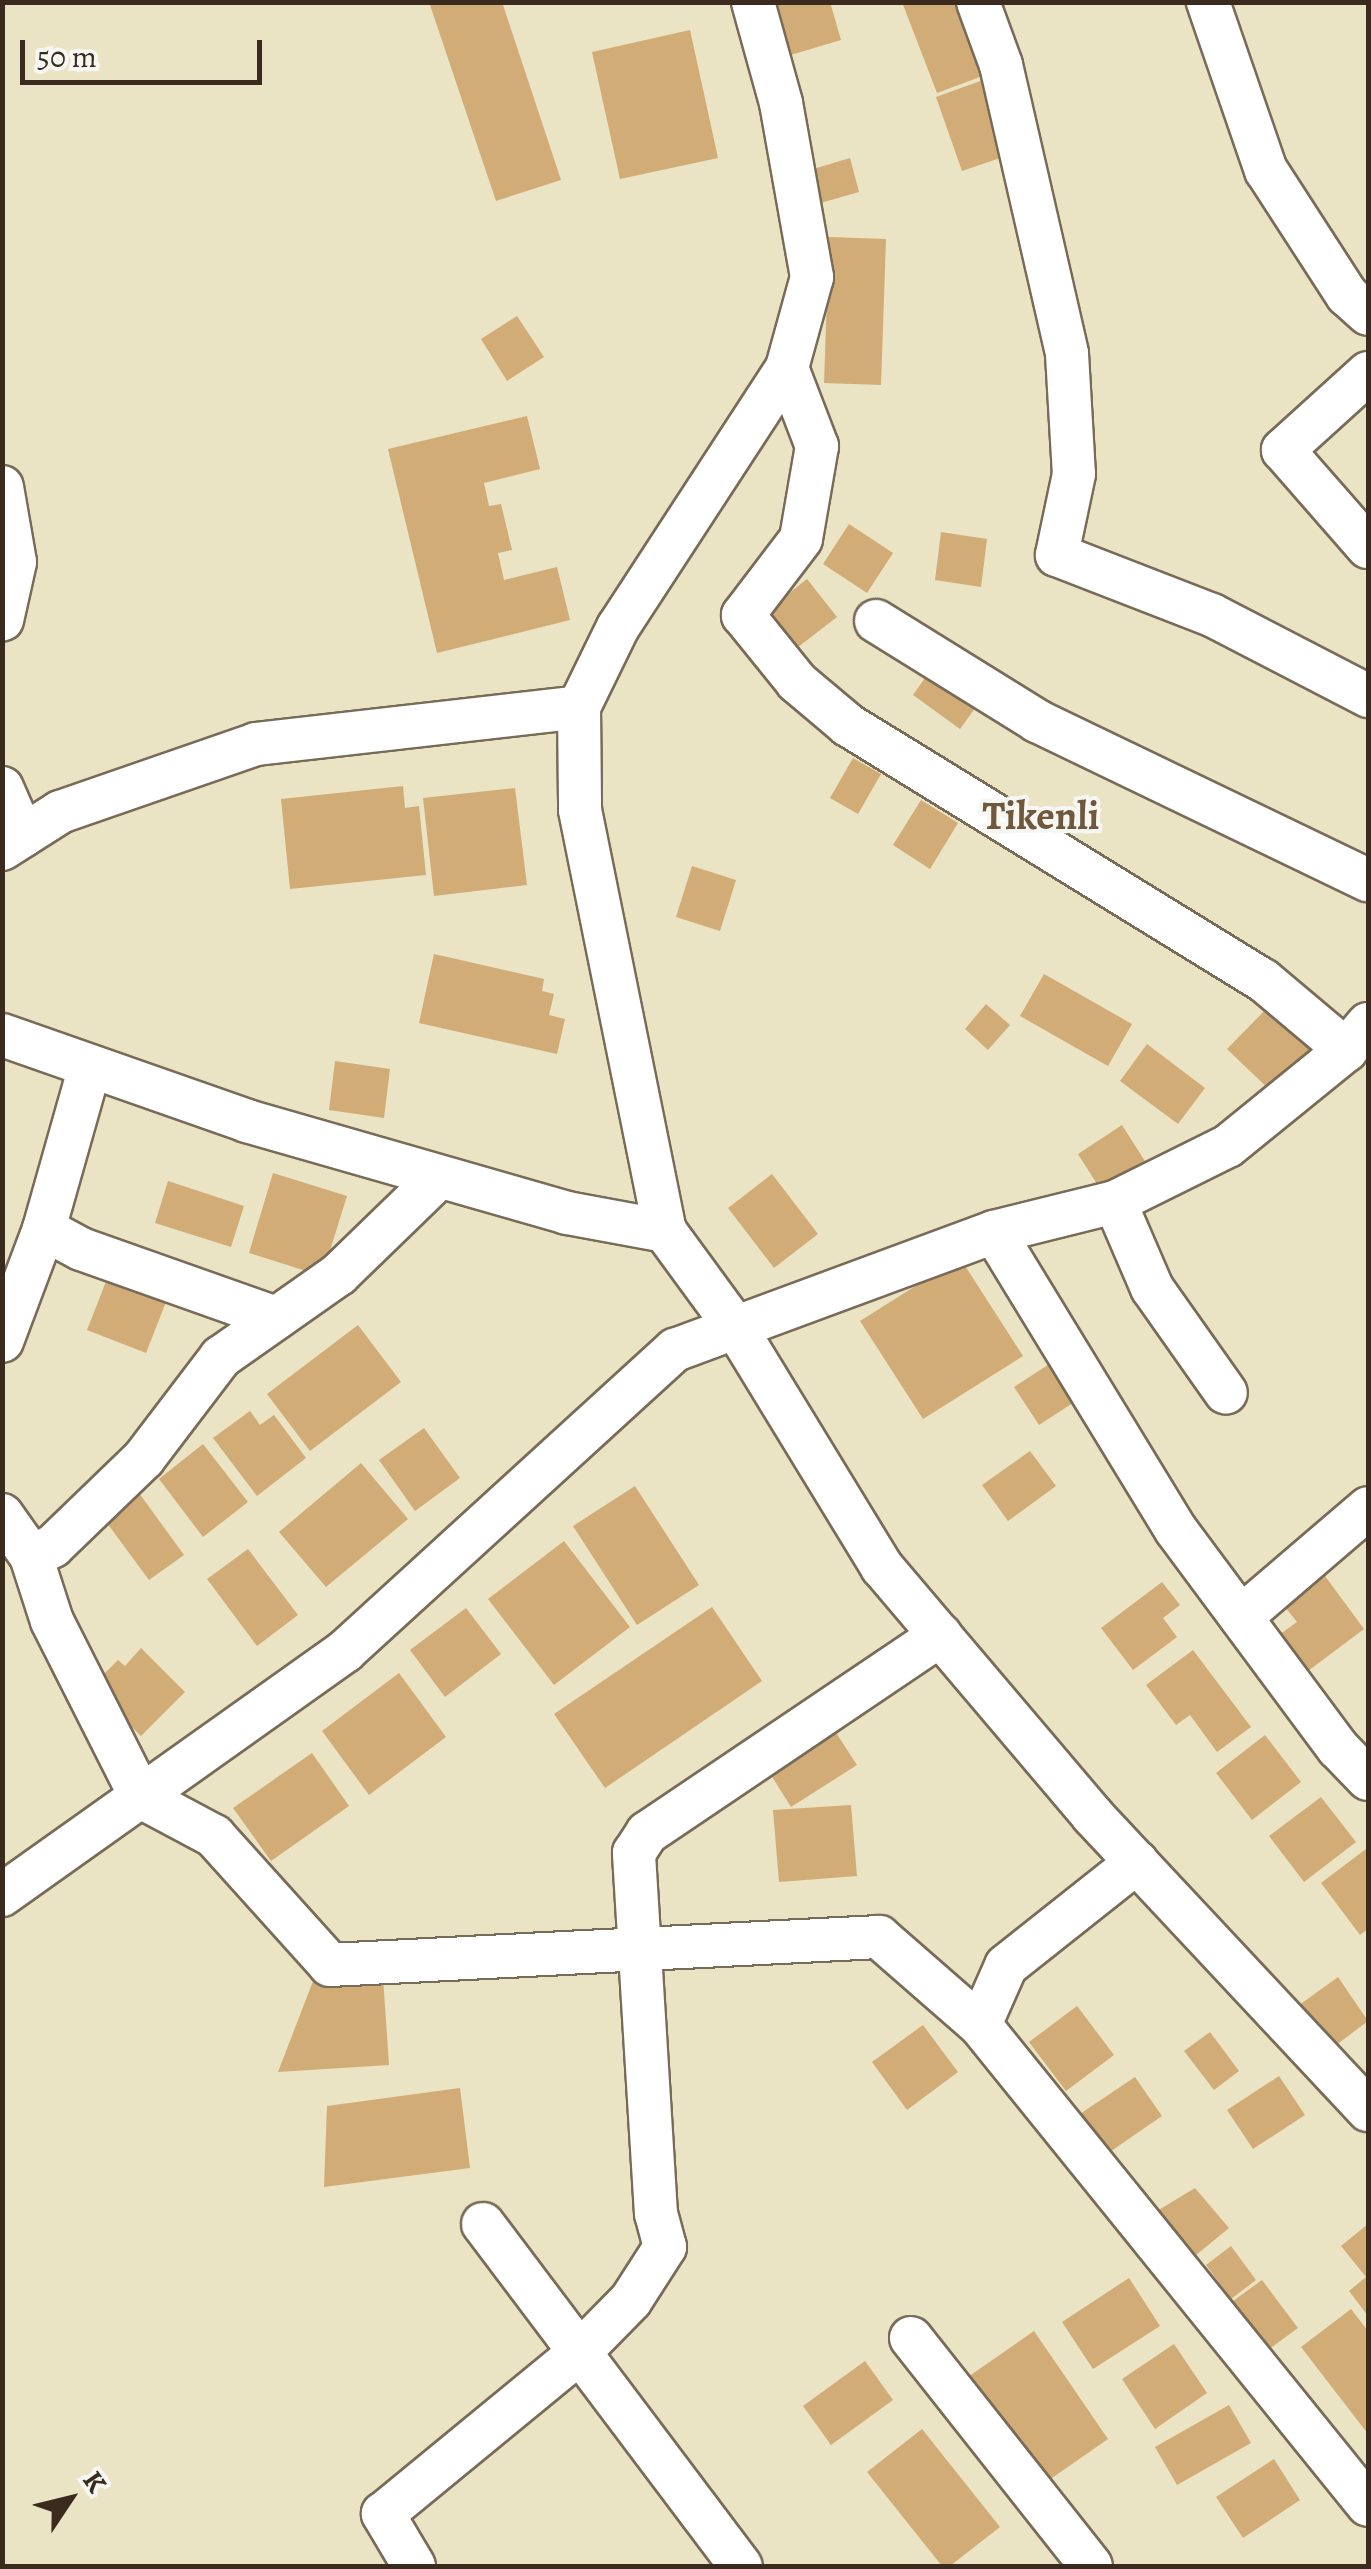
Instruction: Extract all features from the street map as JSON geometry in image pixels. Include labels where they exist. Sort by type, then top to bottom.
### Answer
[{"type":"street","points":[[753,2],[781,102],[812,277],[786,368],[618,628],[578,706],[580,810],[665,1231],[736,1328],[882,1567],[1136,1862],[1368,2110]]},
{"type":"street","points":[[978,2],[1001,65],[1067,354],[1074,474],[1057,555],[1212,614],[1368,696]]},
{"type":"street","points":[[1208,2],[1266,170],[1347,295],[1368,314]]},
{"type":"street","points":[[2,1896],[344,1651],[676,1350],[994,1232],[1115,1202],[1228,1146],[1357,1037],[848,724],[796,682],[743,615],[801,540],[817,446],[786,368]]},
{"type":"street","points":[[1368,373],[1283,450],[1368,547]]},
{"type":"street","points":[[2,487],[15,562],[2,620]]},
{"type":"street","points":[[876,620],[1036,721],[1368,880]]},
{"type":"street","points":[[2,788],[13,843],[60,812],[256,744],[578,706]]},
{"type":"street","points":[[2,1036],[247,1121],[567,1214],[665,1231]]},
{"type":"street","points":[[2,1342],[44,1230],[90,1066]]},
{"type":"street","points":[[31,1556],[53,1546],[144,1458],[220,1357],[339,1274],[439,1176]]},
{"type":"street","points":[[1115,1202],[1152,1288],[1226,1394]]},
{"type":"street","points":[[44,1230],[81,1249],[276,1318]]},
{"type":"street","points":[[994,1232],[1176,1530],[1368,1779]]},
{"type":"street","points":[[1241,1617],[1368,1508]]},
{"type":"street","points":[[2,1515],[31,1556],[52,1621],[142,1796],[214,1836],[330,1964],[880,1937],[980,2025],[1366,2496]]},
{"type":"street","points":[[414,2566],[383,2514],[579,2353],[632,2300],[666,2246],[656,2214],[634,1852],[647,1833],[941,1635]]},
{"type":"street","points":[[980,2025],[1006,1966],[1136,1862]]},
{"type":"street","points":[[483,2224],[741,2566]]},
{"type":"street","points":[[911,2338],[1091,2566]]},
{"type":"building","points":[[429,2],[502,2],[561,180],[496,201]]},
{"type":"building","points":[[768,2],[830,2],[841,40],[784,57]]},
{"type":"building","points":[[902,2],[960,2],[988,74],[937,93]]},
{"type":"building","points":[[690,30],[718,158],[620,179],[592,52]]},
{"type":"building","points":[[983,80],[1009,155],[962,171],[936,97]]},
{"type":"building","points":[[850,158],[859,192],[810,206],[800,173]]},
{"type":"building","points":[[829,237],[886,239],[881,385],[824,383]]},
{"type":"building","points":[[517,316],[544,357],[507,381],[481,339]]},
{"type":"building","points":[[527,416],[540,469],[484,483],[489,506],[501,504],[512,550],[498,553],[504,580],[557,567],[570,620],[437,653],[388,449]]},
{"type":"building","points":[[849,524],[893,553],[867,593],[823,564]]},
{"type":"building","points":[[941,532],[987,539],[981,587],[935,580]]},
{"type":"building","points":[[807,579],[837,617],[793,651],[764,613]]},
{"type":"building","points":[[934,665],[981,700],[960,729],[913,695]]},
{"type":"building","points":[[853,758],[881,774],[858,814],[830,798]]},
{"type":"building","points":[[403,786],[405,808],[419,806],[426,875],[290,889],[281,799]]},
{"type":"building","points":[[515,788],[527,885],[434,896],[423,798]]},
{"type":"building","points":[[921,800],[958,823],[930,869],[893,845]]},
{"type":"building","points":[[692,866],[736,880],[720,931],[676,917]]},
{"type":"building","points":[[434,954],[544,979],[542,991],[554,994],[549,1015],[565,1019],[557,1054],[419,1023]]},
{"type":"building","points":[[1044,974],[1132,1024],[1108,1066],[1020,1016]]},
{"type":"building","points":[[986,1004],[1010,1025],[988,1050],[965,1029]]},
{"type":"building","points":[[1271,1004],[1322,1054],[1279,1099],[1227,1049]]},
{"type":"building","points":[[1147,1044],[1205,1088],[1178,1124],[1120,1081]]},
{"type":"building","points":[[335,1061],[390,1069],[384,1118],[329,1110]]},
{"type":"building","points":[[1122,1125],[1148,1166],[1104,1195],[1078,1154]]},
{"type":"building","points":[[273,1173],[347,1196],[322,1276],[249,1253]]},
{"type":"building","points":[[772,1174],[818,1234],[774,1268],[728,1208]]},
{"type":"building","points":[[168,1181],[244,1206],[231,1247],[155,1223]]},
{"type":"building","points":[[960,1258],[1023,1356],[923,1419],[860,1321]]},
{"type":"building","points":[[107,1279],[166,1302],[146,1353],[87,1330]]},
{"type":"building","points":[[358,1325],[401,1382],[310,1451],[267,1394]]},
{"type":"building","points":[[1054,1361],[1079,1399],[1039,1425],[1014,1387]]},
{"type":"building","points":[[250,1411],[260,1425],[274,1415],[306,1458],[257,1496],[213,1438]]},
{"type":"building","points":[[424,1428],[460,1478],[415,1511],[379,1460]]},
{"type":"building","points":[[203,1444],[248,1502],[203,1537],[159,1479]]},
{"type":"building","points":[[1030,1451],[1056,1486],[1008,1521],[982,1485]]},
{"type":"building","points":[[361,1463],[408,1519],[326,1587],[279,1532]]},
{"type":"building","points":[[635,1486],[699,1585],[637,1625],[573,1526]]},
{"type":"building","points":[[139,1493],[184,1555],[149,1580],[104,1519]]},
{"type":"building","points":[[564,1541],[630,1627],[554,1685],[488,1599]]},
{"type":"building","points":[[248,1549],[298,1615],[257,1646],[207,1579]]},
{"type":"building","points":[[1325,1576],[1364,1629],[1304,1674],[1276,1637],[1297,1622],[1285,1607]]},
{"type":"building","points":[[1162,1582],[1180,1605],[1163,1618],[1177,1637],[1133,1670],[1101,1628]]},
{"type":"building","points":[[712,1607],[762,1681],[605,1788],[554,1714]]},
{"type":"building","points":[[466,1608],[501,1654],[445,1697],[410,1650]]},
{"type":"building","points":[[141,1648],[185,1692],[141,1736],[91,1687],[118,1660],[125,1666]]},
{"type":"building","points":[[1193,1650],[1251,1727],[1217,1752],[1190,1715],[1176,1725],[1146,1685]]},
{"type":"building","points":[[399,1673],[446,1737],[369,1795],[322,1731]]},
{"type":"building","points":[[831,1725],[857,1765],[791,1807],[766,1767]]},
{"type":"building","points":[[1265,1735],[1301,1782],[1252,1820],[1216,1773]]},
{"type":"building","points":[[312,1753],[349,1806],[271,1861],[233,1808]]},
{"type":"building","points":[[1321,1797],[1356,1842],[1304,1882],[1269,1836]]},
{"type":"building","points":[[851,1805],[857,1876],[779,1882],[773,1810]]},
{"type":"building","points":[[1366,1849],[1368,1929],[1360,1935],[1321,1883]]},
{"type":"building","points":[[315,1976],[383,1977],[389,2065],[278,2072]]},
{"type":"building","points":[[1338,1977],[1368,2021],[1327,2052],[1295,2008]]},
{"type":"building","points":[[1077,2006],[1114,2055],[1066,2091],[1029,2042]]},
{"type":"building","points":[[923,2025],[958,2072],[907,2110],[872,2062]]},
{"type":"building","points":[[1210,2032],[1239,2071],[1214,2090],[1184,2051]]},
{"type":"building","points":[[1279,2076],[1305,2115],[1253,2149],[1227,2110]]},
{"type":"building","points":[[1135,2077],[1162,2116],[1101,2158],[1074,2118]]},
{"type":"building","points":[[460,2088],[470,2168],[324,2187],[327,2106]]},
{"type":"building","points":[[1195,2188],[1229,2228],[1190,2260],[1157,2211]]},
{"type":"building","points":[[1368,2224],[1368,2316],[1349,2291],[1366,2277],[1341,2246]]},
{"type":"building","points":[[1231,2246],[1256,2280],[1231,2299],[1206,2265]]},
{"type":"building","points":[[1129,2278],[1160,2326],[1093,2369],[1062,2322]]},
{"type":"building","points":[[1262,2280],[1298,2328],[1257,2358],[1222,2309]]},
{"type":"building","points":[[1351,2309],[1368,2331],[1368,2434],[1301,2347]]},
{"type":"building","points":[[1034,2331],[1108,2439],[1039,2487],[965,2379]]},
{"type":"building","points":[[1174,2344],[1207,2393],[1155,2429],[1122,2379]]},
{"type":"building","points":[[865,2361],[893,2400],[831,2445],[803,2406]]},
{"type":"building","points":[[1229,2405],[1251,2443],[1177,2485],[1155,2447]]},
{"type":"building","points":[[922,2429],[1000,2527],[950,2566],[942,2566],[867,2472]]},
{"type":"building","points":[[1274,2459],[1300,2500],[1243,2538],[1216,2497]]},
{"type":"district","name":"Tikenli","points":[[1041,816]]}]
